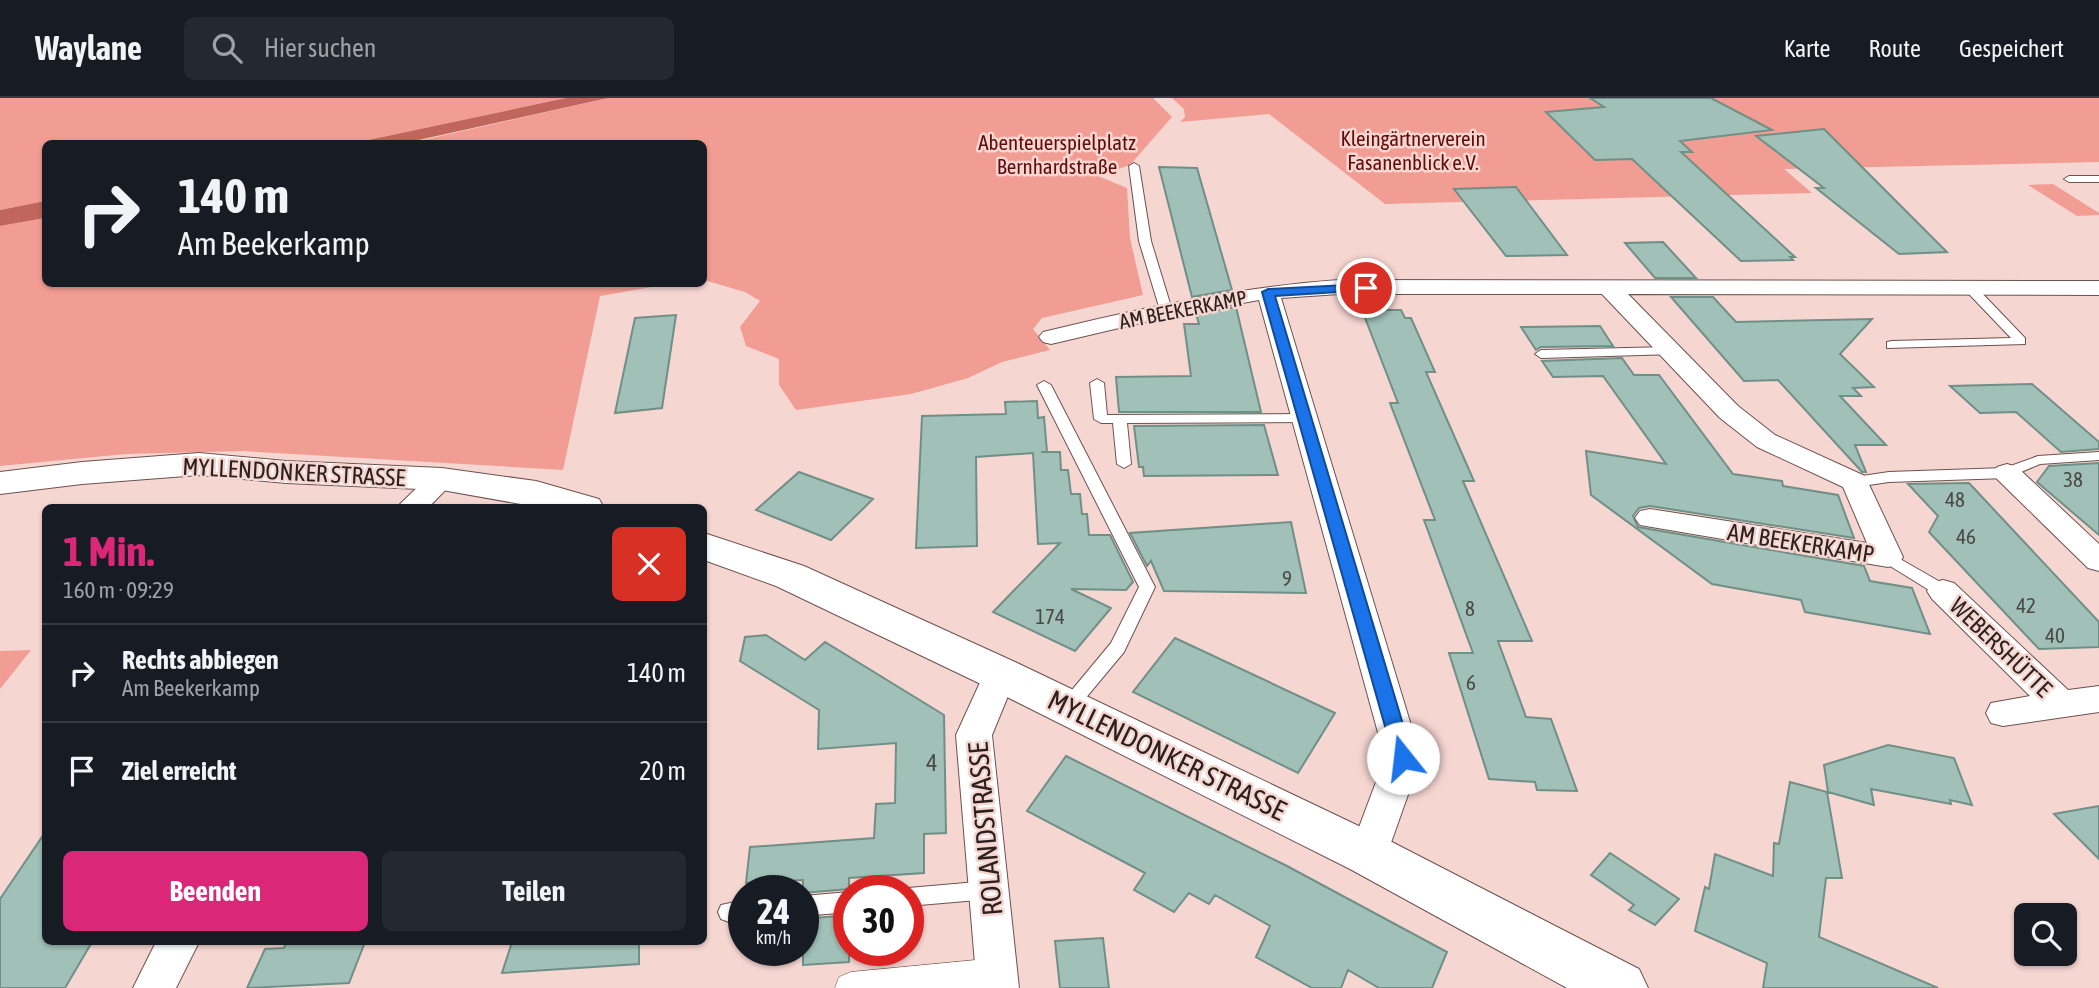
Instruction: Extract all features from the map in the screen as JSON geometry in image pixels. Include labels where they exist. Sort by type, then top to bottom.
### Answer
[{"type":"street","name":"AM BEEKERKAMP","points":[[1051,337],[1166,310],[1268,292],[1339,288],[2099,288]]},
{"type":"street","points":[[1609,288],[1729,412],[1766,441],[1855,482]]},
{"type":"street","points":[[1268,292],[1403,758],[1368,854]]},
{"type":"street","name":"MYLLENDONKER STRASSE","points":[[0,483],[82,472],[199,464],[442,479],[536,493],[573,504]]},
{"type":"street","points":[[2007,473],[2099,561]]},
{"type":"street","points":[[414,504],[442,479]]},
{"type":"street","name":"AM BEEKERKAMP","points":[[1855,482],[1888,557]]},
{"type":"street","name":"AM BEEKERKAMP","points":[[1650,518],[1888,557]]},
{"type":"street","name":"MYLLENDONKER STRASSE","points":[[707,547],[790,576],[1000,674],[1368,854],[1620,988]]},
{"type":"street","name":"WEBERSHÜTTE","points":[[1943,591],[2059,703]]},
{"type":"street","name":"ROLANDSTRASSE","points":[[998,980],[974,735],[1000,674]]},
{"type":"street","name":"WEBERSHÜTTE","points":[[2003,713],[2099,699]]},
{"type":"street","points":[[154,988],[176,945]]},
{"type":"street","points":[[851,988],[998,980]]},
{"type":"lane","points":[[1134,166],[1146,241],[1166,310]]},
{"type":"lane","points":[[2069,179],[2099,178]]},
{"type":"lane","points":[[1892,345],[2021,341],[1972,290]]},
{"type":"lane","points":[[1541,354],[1670,351]]},
{"type":"lane","points":[[1097,383],[1101,419],[1304,418]]},
{"type":"lane","points":[[1044,385],[1147,587],[1118,647],[1068,708]]},
{"type":"lane","points":[[1119,418],[1124,464]]},
{"type":"lane","points":[[1855,482],[1889,477],[2007,473],[2038,460],[2099,456]]},
{"type":"lane","points":[[1888,557],[1943,591]]},
{"type":"lane","points":[[924,896],[989,890]]},
{"type":"green space","points":[[0,98],[566,98],[368,140],[42,140],[42,202],[0,210]]},
{"type":"green space","name":"Abenteuerspielplatz Bernhardstraße","points":[[608,98],[1153,98],[1172,117],[1130,165],[1098,176],[1127,188],[1130,238],[1143,295],[1042,318],[1033,329],[1050,350],[1002,362],[968,378],[911,394],[796,410],[779,385],[779,359],[746,346],[740,327],[760,301],[745,292],[707,281],[707,140],[423,140]]},
{"type":"green space","name":"Kleingärtnerverein Fasanenblick e.V.","points":[[1172,98],[2099,98],[2099,162],[1784,169],[1812,193],[1385,204],[1269,114],[1180,122],[1185,117],[1184,109]]},
{"type":"green space","points":[[2053,184],[2099,215],[2077,216],[2028,185]]},
{"type":"green space","points":[[42,219],[42,287],[652,287],[600,296],[563,470],[243,451],[126,454],[0,466],[0,226]]},
{"type":"green space","points":[[31,650],[0,689],[0,651]]},
{"type":"shaded area","points":[[566,98],[608,98],[419,140],[368,140]]},
{"type":"shaded area","points":[[42,202],[42,219],[0,226],[0,210]]},
{"type":"building","points":[[1590,98],[1711,98],[1772,130],[1680,141],[1692,152],[1681,152],[1795,257],[1790,257],[1793,260],[1741,261],[1632,159],[1595,160],[1546,112],[1604,107]]},
{"type":"building","points":[[1824,129],[1947,252],[1899,254],[1816,188],[1824,188],[1756,136]]},
{"type":"building","points":[[1159,167],[1197,168],[1232,290],[1192,297]]},
{"type":"building","points":[[1516,187],[1567,255],[1506,256],[1454,189]]},
{"type":"building","points":[[1663,242],[1696,278],[1655,278],[1625,243]]},
{"type":"building","points":[[1671,297],[1713,297],[1736,322],[1872,319],[1840,354],[1874,387],[1853,388],[1861,396],[1840,396],[1886,445],[1855,445],[1866,472],[1862,472],[1778,380],[1744,381]]},
{"type":"building","points":[[1236,307],[1261,412],[1119,412],[1116,377],[1191,376],[1184,324],[1199,324],[1196,314]]},
{"type":"building","points":[[1362,310],[1401,310],[1405,318],[1411,318],[1435,372],[1426,372],[1474,481],[1463,481],[1532,641],[1498,641],[1526,717],[1551,719],[1577,791],[1537,790],[1535,782],[1489,779],[1449,653],[1473,653],[1424,520],[1435,520],[1390,403],[1398,403]]},
{"type":"building","points":[[676,315],[662,408],[615,413],[635,318]]},
{"type":"building","points":[[1600,326],[1613,346],[1541,347],[1536,350],[1521,327]]},
{"type":"building","points":[[1622,358],[1634,375],[1659,375],[1733,474],[1782,481],[1783,486],[1838,495],[1854,538],[1650,506],[1639,508],[1633,516],[1638,527],[1864,566],[1870,581],[1912,588],[1930,634],[1805,612],[1801,600],[1712,584],[1591,495],[1586,451],[1666,464],[1603,376],[1553,377],[1542,361]]},
{"type":"building","points":[[2032,384],[2099,442],[2099,449],[2061,452],[2016,412],[1980,413],[1950,386]]},
{"type":"building","points":[[1037,401],[1038,418],[1044,417],[1047,452],[1060,452],[1061,470],[1068,470],[1071,494],[1080,494],[1082,514],[1087,514],[1089,535],[1110,535],[1133,582],[1126,590],[1071,589],[1111,608],[1075,651],[993,612],[1060,543],[1038,544],[1033,453],[976,457],[977,546],[916,548],[922,416],[1006,414],[1005,402]]},
{"type":"building","points":[[1264,425],[1278,475],[1144,476],[1143,467],[1139,467],[1134,426]]},
{"type":"building","points":[[2099,463],[2099,535],[2037,482],[2049,466]]},
{"type":"building","points":[[799,472],[873,499],[831,540],[756,510]]},
{"type":"building","points":[[1969,483],[2099,622],[2099,647],[2039,649],[1929,532],[1938,516],[1908,484]]},
{"type":"building","points":[[1291,522],[1306,593],[1164,591],[1151,561],[1147,566],[1130,533]]},
{"type":"building","points":[[766,635],[805,660],[825,642],[944,715],[946,833],[924,834],[924,873],[833,875],[833,890],[819,892],[819,875],[747,875],[750,847],[874,838],[876,804],[895,803],[896,743],[818,749],[819,710],[740,661],[745,637]]},
{"type":"building","points":[[1175,638],[1335,713],[1298,773],[1133,692]]},
{"type":"building","points":[[1888,745],[1954,758],[1972,805],[1950,800],[1951,804],[1871,789],[1874,805],[1828,792],[1824,765]]},
{"type":"building","points":[[1066,756],[1287,866],[1447,952],[1432,988],[1379,988],[1348,970],[1341,988],[1312,988],[1256,957],[1270,926],[1215,895],[1209,904],[1189,893],[1174,912],[1134,890],[1145,873],[1027,811]]},
{"type":"building","points":[[1790,782],[1827,792],[1842,878],[1826,878],[1819,937],[1938,988],[1763,988],[1767,963],[1695,931],[1705,887],[1709,889],[1715,854],[1773,876],[1774,843],[1779,844]]},
{"type":"building","points":[[2099,806],[2099,859],[2054,814]]},
{"type":"building","points":[[42,837],[42,945],[90,945],[65,988],[0,988],[0,899]]},
{"type":"building","points":[[1610,853],[1679,899],[1655,925],[1629,910],[1634,905],[1591,875]]},
{"type":"building","points":[[833,916],[833,963],[819,964],[819,918]]},
{"type":"building","points":[[1103,938],[1109,988],[1060,988],[1055,941]]},
{"type":"building","points":[[285,945],[364,945],[349,983],[247,988],[265,949],[284,948]]},
{"type":"building","points":[[511,945],[639,945],[639,964],[502,973]]},
{"type":"route","points":[[1366,288],[1268,292],[1403,758]]}]
